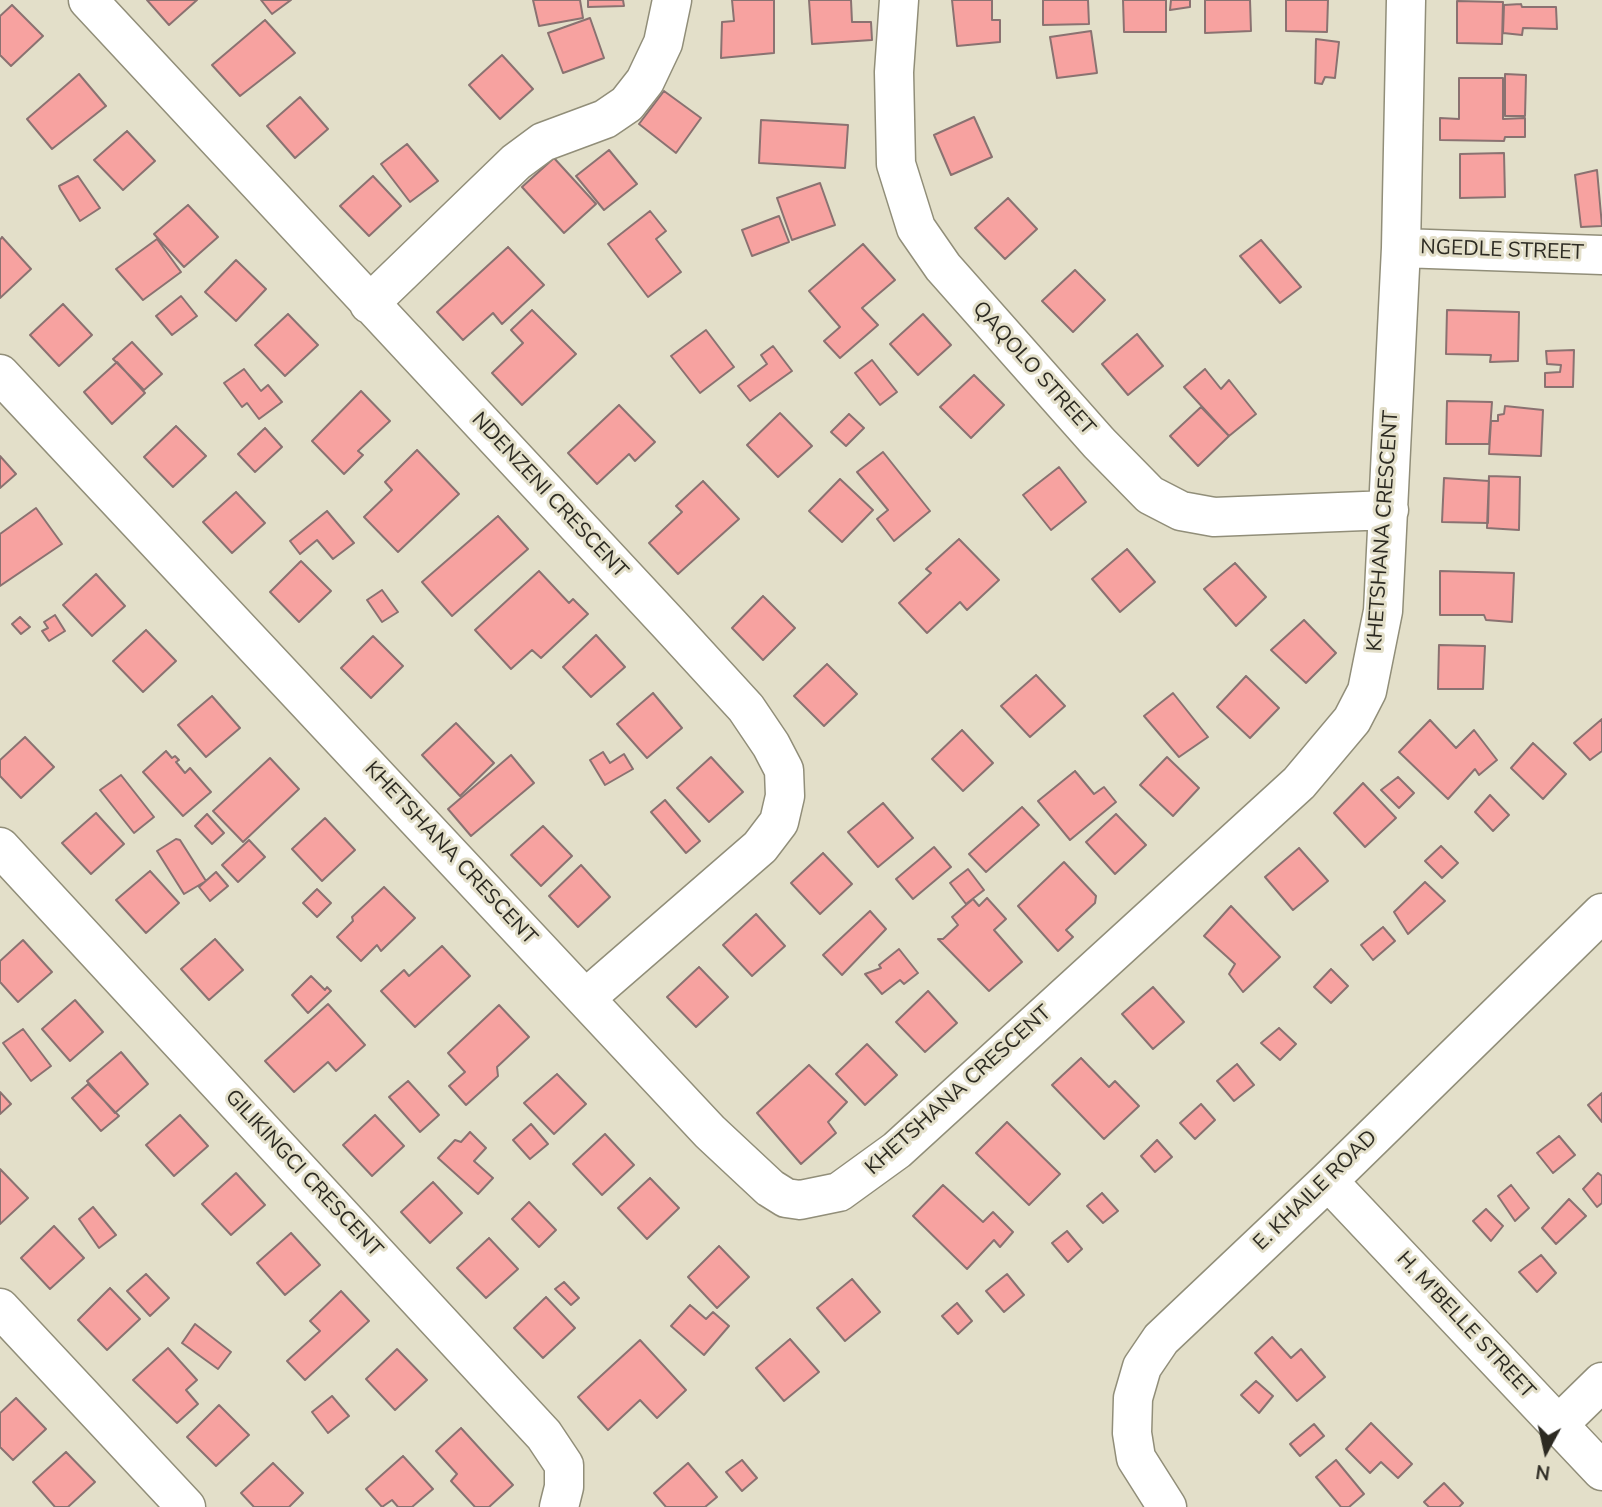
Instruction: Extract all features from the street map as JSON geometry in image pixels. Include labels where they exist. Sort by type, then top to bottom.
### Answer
[{"type":"street","name":"NDENZENI CRESCENT","points":[[88,0],[746,708],[771,745],[783,770],[785,796],[779,822],[760,847],[586,998]]},
{"type":"street","points":[[369,304],[516,162],[544,142],[605,120],[627,104],[645,81],[663,43],[672,0]]},
{"type":"street","name":"QAQOLO STREET","points":[[899,0],[894,72],[896,164],[916,228],[943,267],[1099,443],[1150,495],[1181,511],[1214,517],[1389,510]]},
{"type":"street","name":"KHETSHANA CRESCENT","points":[[0,374],[710,1132],[770,1188],[786,1198],[800,1200],[839,1192],[897,1150],[1299,783],[1352,720],[1367,691],[1376,658],[1383,611],[1389,510],[1402,248],[1406,0]]},
{"type":"street","name":"NGEDLE STREET","points":[[1402,248],[1602,255]]},
{"type":"street","name":"GILIKINGCI CRESCENT","points":[[3,856],[544,1436],[564,1465],[564,1487],[559,1507]]},
{"type":"street","name":"E. KHAILE ROAD","points":[[1167,1507],[1136,1458],[1132,1433],[1133,1398],[1142,1367],[1160,1339],[1328,1181],[1602,913]]},
{"type":"street","name":"H. M'BELLE STREET","points":[[1328,1181],[1602,1471]]},
{"type":"street","points":[[0,1308],[186,1507]]},
{"type":"street","points":[[1558,1425],[1602,1382]]},
{"type":"building","points":[[147,0],[197,0],[169,25]]},
{"type":"building","points":[[261,0],[291,0],[272,14]]},
{"type":"building","points":[[533,0],[580,0],[583,18],[539,26]]},
{"type":"building","points":[[588,0],[623,0],[624,6],[588,7]]},
{"type":"building","points":[[732,0],[774,0],[774,53],[721,58],[722,22],[734,21]]},
{"type":"building","points":[[809,0],[851,0],[852,22],[871,22],[872,40],[812,44]]},
{"type":"building","points":[[952,0],[992,0],[992,20],[1000,20],[1000,42],[957,46]]},
{"type":"building","points":[[1043,0],[1088,0],[1089,24],[1043,25]]},
{"type":"building","points":[[1123,0],[1166,0],[1166,32],[1124,32]]},
{"type":"building","points":[[1171,0],[1190,0],[1190,7],[1170,10]]},
{"type":"building","points":[[1205,0],[1250,0],[1251,31],[1205,33]]},
{"type":"building","points":[[1286,0],[1328,0],[1327,32],[1286,31]]},
{"type":"building","points":[[1457,1],[1503,2],[1502,44],[1457,43]]},
{"type":"building","points":[[1521,4],[1522,7],[1556,7],[1557,29],[1523,28],[1522,35],[1503,33],[1504,5]]},
{"type":"building","points":[[12,5],[43,36],[11,66],[0,55],[0,16]]},
{"type":"building","points":[[590,18],[604,58],[563,73],[548,33]]},
{"type":"building","points":[[265,20],[295,53],[240,96],[212,65]]},
{"type":"building","points":[[1091,31],[1097,73],[1057,78],[1050,37]]},
{"type":"building","points":[[1316,39],[1339,42],[1335,78],[1325,77],[1322,84],[1315,83]]},
{"type":"building","points":[[502,55],[533,89],[500,119],[469,85]]},
{"type":"building","points":[[79,74],[106,106],[52,149],[27,119]]},
{"type":"building","points":[[1505,74],[1526,75],[1525,116],[1505,116]]},
{"type":"building","points":[[1459,78],[1503,78],[1503,119],[1525,118],[1525,137],[1505,137],[1504,141],[1440,140],[1440,118],[1459,119]]},
{"type":"building","points":[[664,91],[701,118],[676,153],[639,124]]},
{"type":"building","points":[[300,97],[328,129],[295,158],[267,126]]},
{"type":"building","points":[[974,117],[992,157],[951,175],[934,135]]},
{"type":"building","points":[[761,120],[848,125],[845,168],[759,163]]},
{"type":"building","points":[[127,131],[155,161],[123,190],[94,160]]},
{"type":"building","points":[[407,144],[438,181],[410,202],[381,164]]},
{"type":"building","points":[[609,150],[637,184],[604,210],[576,176]]},
{"type":"building","points":[[1504,153],[1505,197],[1460,198],[1460,154]]},
{"type":"building","points":[[554,158],[596,204],[564,233],[522,187]]},
{"type":"building","points":[[1597,170],[1602,226],[1581,227],[1575,175]]},
{"type":"building","points":[[78,176],[100,208],[80,221],[59,186]]},
{"type":"building","points":[[373,176],[401,206],[369,236],[340,206]]},
{"type":"building","points":[[820,183],[835,225],[792,240],[777,198]]},
{"type":"building","points":[[1008,198],[1037,229],[1005,259],[975,228]]},
{"type":"building","points":[[188,205],[218,237],[184,267],[154,234]]},
{"type":"building","points":[[650,211],[666,231],[656,239],[681,272],[648,297],[608,244]]},
{"type":"building","points":[[779,216],[789,242],[752,256],[742,230]]},
{"type":"building","points":[[2,237],[31,269],[0,298],[0,240]]},
{"type":"building","points":[[157,239],[181,272],[143,300],[116,269]]},
{"type":"building","points":[[1261,240],[1301,287],[1280,303],[1240,256]]},
{"type":"building","points":[[863,244],[895,280],[862,308],[878,325],[840,358],[824,341],[840,327],[809,291]]},
{"type":"building","points":[[508,247],[544,285],[502,324],[493,313],[463,340],[437,312]]},
{"type":"building","points":[[236,260],[266,289],[236,321],[205,292]]},
{"type":"building","points":[[1075,270],[1105,300],[1073,332],[1042,301]]},
{"type":"building","points":[[181,296],[197,316],[172,335],[156,316]]},
{"type":"building","points":[[63,304],[92,335],[59,366],[30,335]]},
{"type":"building","points":[[532,310],[576,354],[522,405],[492,373],[523,343],[511,330]]},
{"type":"building","points":[[1447,310],[1519,312],[1518,361],[1490,362],[1491,355],[1446,354]]},
{"type":"building","points":[[288,314],[318,345],[285,376],[255,345]]},
{"type":"building","points":[[923,314],[951,345],[918,375],[890,344]]},
{"type":"building","points":[[706,330],[734,367],[700,393],[671,356]]},
{"type":"building","points":[[1137,334],[1163,366],[1128,395],[1102,364]]},
{"type":"building","points":[[132,342],[162,374],[144,390],[113,359]]},
{"type":"building","points":[[773,346],[792,371],[750,401],[738,386],[767,364],[761,355]]},
{"type":"building","points":[[1574,350],[1573,387],[1545,387],[1545,373],[1560,372],[1561,365],[1547,364],[1546,351]]},
{"type":"building","points":[[872,360],[897,392],[880,405],[855,373]]},
{"type":"building","points":[[117,362],[145,393],[112,424],[84,392]]},
{"type":"building","points":[[244,369],[261,391],[268,385],[282,402],[259,419],[247,403],[242,407],[224,383]]},
{"type":"building","points":[[1205,369],[1221,389],[1229,380],[1256,414],[1229,436],[1184,387]]},
{"type":"building","points":[[974,375],[1004,405],[971,438],[940,407]]},
{"type":"building","points":[[361,391],[390,421],[358,451],[363,455],[344,474],[312,441]]},
{"type":"building","points":[[1447,401],[1492,402],[1489,444],[1446,444]]},
{"type":"building","points":[[619,405],[655,442],[635,461],[629,454],[597,484],[568,453]]},
{"type":"building","points":[[1505,406],[1543,410],[1541,456],[1489,454],[1491,421],[1498,421],[1498,415],[1504,414]]},
{"type":"building","points":[[1201,407],[1229,436],[1198,466],[1170,436]]},
{"type":"building","points":[[780,413],[812,446],[778,477],[747,445]]},
{"type":"building","points":[[849,414],[864,428],[846,446],[831,432]]},
{"type":"building","points":[[176,426],[206,456],[173,487],[144,457]]},
{"type":"building","points":[[265,428],[282,447],[255,472],[238,454]]},
{"type":"building","points":[[417,450],[459,494],[398,552],[364,517],[392,490],[385,482]]},
{"type":"building","points":[[883,452],[930,511],[894,541],[877,519],[888,510],[857,472]]},
{"type":"building","points":[[0,456],[16,474],[0,488]]},
{"type":"building","points":[[1059,467],[1086,502],[1051,530],[1023,495]]},
{"type":"building","points":[[1489,476],[1520,477],[1519,530],[1487,528]]},
{"type":"building","points":[[1444,478],[1489,481],[1488,523],[1442,522]]},
{"type":"building","points":[[840,479],[873,510],[842,542],[809,511]]},
{"type":"building","points":[[703,481],[739,519],[678,574],[649,543],[682,512],[676,506]]},
{"type":"building","points":[[236,492],[265,523],[232,553],[203,522]]},
{"type":"building","points":[[36,508],[62,544],[0,586],[0,534]]},
{"type":"building","points":[[327,511],[354,543],[333,559],[317,540],[300,554],[290,541]]},
{"type":"building","points":[[498,516],[528,549],[452,616],[422,582]]},
{"type":"building","points":[[959,539],[999,580],[967,610],[960,602],[927,633],[899,603],[931,573],[926,569]]},
{"type":"building","points":[[1127,549],[1155,582],[1120,612],[1092,579]]},
{"type":"building","points":[[301,561],[331,591],[299,622],[270,592]]},
{"type":"building","points":[[1235,563],[1266,597],[1236,626],[1204,589]]},
{"type":"building","points":[[539,571],[569,603],[573,599],[588,614],[541,658],[532,650],[511,669],[475,630]]},
{"type":"building","points":[[1440,571],[1514,573],[1512,622],[1486,620],[1484,615],[1440,615]]},
{"type":"building","points":[[96,574],[125,606],[92,636],[63,605]]},
{"type":"building","points":[[382,590],[398,612],[382,622],[367,600]]},
{"type":"building","points":[[763,596],[795,628],[763,660],[732,628]]},
{"type":"building","points":[[55,615],[65,631],[49,641],[42,631],[48,628],[44,622]]},
{"type":"building","points":[[20,617],[30,627],[21,634],[12,624]]},
{"type":"building","points":[[1304,620],[1336,653],[1306,683],[1271,650]]},
{"type":"building","points":[[146,630],[176,661],[143,692],[113,661]]},
{"type":"building","points":[[596,635],[625,667],[591,697],[563,667]]},
{"type":"building","points":[[373,636],[403,666],[371,698],[341,668]]},
{"type":"building","points":[[1439,645],[1485,646],[1483,689],[1438,689]]},
{"type":"building","points":[[827,664],[857,694],[824,726],[794,696]]},
{"type":"building","points":[[1036,675],[1065,706],[1030,737],[1001,706]]},
{"type":"building","points":[[1246,676],[1279,708],[1250,738],[1217,707]]},
{"type":"building","points":[[653,693],[682,728],[647,758],[617,724]]},
{"type":"building","points":[[1173,693],[1208,737],[1179,757],[1144,716]]},
{"type":"building","points":[[212,696],[240,728],[206,757],[178,725]]},
{"type":"building","points":[[1602,719],[1602,751],[1590,760],[1574,743]]},
{"type":"building","points":[[1430,720],[1456,748],[1474,730],[1497,760],[1479,775],[1475,769],[1448,799],[1399,752]]},
{"type":"building","points":[[456,723],[494,763],[460,796],[422,755]]},
{"type":"building","points":[[962,730],[993,763],[963,791],[932,759]]},
{"type":"building","points":[[25,737],[54,767],[21,798],[0,776],[0,760]]},
{"type":"building","points":[[1533,743],[1566,774],[1543,799],[1511,768]]},
{"type":"building","points":[[166,751],[172,758],[175,756],[179,760],[176,762],[185,773],[190,768],[211,792],[183,816],[143,772]]},
{"type":"building","points":[[603,752],[610,763],[624,754],[633,769],[605,785],[590,760]]},
{"type":"building","points":[[511,755],[534,783],[471,836],[448,809]]},
{"type":"building","points":[[711,757],[743,792],[709,822],[677,788]]},
{"type":"building","points":[[1167,757],[1199,788],[1173,816],[1140,785]]},
{"type":"building","points":[[270,758],[299,789],[243,842],[213,811]]},
{"type":"building","points":[[1075,771],[1094,794],[1104,787],[1116,802],[1070,840],[1038,801]]},
{"type":"building","points":[[121,775],[154,817],[134,833],[100,790]]},
{"type":"building","points":[[1398,777],[1414,793],[1399,808],[1381,790]]},
{"type":"building","points":[[1363,783],[1396,818],[1365,847],[1334,813]]},
{"type":"building","points":[[1490,795],[1509,815],[1493,831],[1475,812]]},
{"type":"building","points":[[665,800],[700,841],[686,853],[651,812]]},
{"type":"building","points":[[883,803],[913,838],[878,867],[848,832]]},
{"type":"building","points":[[1022,807],[1039,825],[986,872],[969,854]]},
{"type":"building","points":[[96,813],[124,844],[91,874],[62,843]]},
{"type":"building","points":[[207,814],[224,833],[212,844],[195,826]]},
{"type":"building","points":[[1116,814],[1146,845],[1115,874],[1086,842]]},
{"type":"building","points":[[325,818],[355,850],[322,881],[292,849]]},
{"type":"building","points":[[543,826],[572,856],[541,886],[511,855]]},
{"type":"building","points":[[176,839],[180,840],[206,881],[184,894],[157,851]]},
{"type":"building","points":[[249,840],[265,857],[238,882],[222,865]]},
{"type":"building","points":[[1441,846],[1458,863],[1442,878],[1425,861]]},
{"type":"building","points":[[934,847],[951,867],[913,899],[896,879]]},
{"type":"building","points":[[1299,848],[1328,881],[1293,910],[1265,877]]},
{"type":"building","points":[[823,853],[852,884],[820,914],[791,883]]},
{"type":"building","points":[[1064,862],[1096,896],[1095,903],[1066,930],[1073,937],[1058,951],[1018,906]]},
{"type":"building","points":[[581,865],[610,897],[578,927],[549,896]]},
{"type":"building","points":[[968,869],[984,890],[966,904],[950,883]]},
{"type":"building","points":[[150,871],[179,903],[146,933],[116,900]]},
{"type":"building","points":[[216,872],[228,886],[210,901],[199,887]]},
{"type":"building","points":[[1425,882],[1445,901],[1408,934],[1394,912]]},
{"type":"building","points":[[384,887],[415,918],[381,951],[377,945],[361,961],[337,937],[353,921],[352,917]]},
{"type":"building","points":[[317,889],[331,903],[317,917],[303,903]]},
{"type":"building","points":[[987,898],[1006,919],[994,930],[1022,962],[989,991],[938,939],[943,939],[958,925],[952,917],[973,899],[979,906]]},
{"type":"building","points":[[1231,906],[1280,957],[1243,992],[1229,974],[1235,964],[1204,936]]},
{"type":"building","points":[[870,911],[886,929],[842,975],[823,955]]},
{"type":"building","points":[[756,914],[785,946],[752,976],[723,945]]},
{"type":"building","points":[[1383,927],[1395,941],[1373,960],[1361,945]]},
{"type":"building","points":[[215,939],[243,970],[209,1000],[181,969]]},
{"type":"building","points":[[23,940],[52,972],[18,1002],[0,982],[0,961]]},
{"type":"building","points":[[442,946],[470,976],[415,1027],[381,991],[404,970],[409,976]]},
{"type":"building","points":[[899,949],[918,973],[904,984],[900,980],[882,994],[865,974],[881,968],[879,965]]},
{"type":"building","points":[[699,967],[728,997],[696,1027],[667,997]]},
{"type":"building","points":[[1331,969],[1348,986],[1331,1003],[1314,987]]},
{"type":"building","points":[[311,976],[325,990],[327,987],[331,991],[308,1013],[292,995]]},
{"type":"building","points":[[1153,987],[1184,1022],[1153,1049],[1122,1014]]},
{"type":"building","points":[[928,991],[957,1023],[925,1052],[896,1022]]},
{"type":"building","points":[[75,1000],[103,1032],[70,1061],[42,1029]]},
{"type":"building","points":[[328,1004],[365,1045],[336,1071],[328,1062],[294,1092],[265,1061]]},
{"type":"building","points":[[499,1005],[529,1037],[497,1067],[498,1076],[466,1105],[449,1086],[465,1072],[448,1053]]},
{"type":"building","points":[[1279,1028],[1296,1044],[1280,1060],[1261,1043]]},
{"type":"building","points":[[23,1029],[51,1066],[31,1081],[3,1043]]},
{"type":"building","points":[[867,1044],[897,1075],[865,1105],[836,1074]]},
{"type":"building","points":[[121,1052],[148,1084],[115,1113],[87,1081]]},
{"type":"building","points":[[1081,1058],[1109,1087],[1115,1081],[1139,1106],[1104,1139],[1052,1085]]},
{"type":"building","points":[[1237,1064],[1254,1085],[1234,1101],[1217,1081]]},
{"type":"building","points":[[809,1065],[847,1102],[828,1122],[836,1133],[801,1164],[757,1113]]},
{"type":"building","points":[[557,1074],[586,1104],[554,1134],[524,1103]]},
{"type":"building","points":[[408,1081],[439,1115],[420,1132],[389,1097]]},
{"type":"building","points":[[88,1084],[119,1116],[101,1131],[72,1098]]},
{"type":"building","points":[[0,1092],[11,1104],[0,1114]]},
{"type":"building","points":[[1602,1093],[1602,1122],[1588,1105]]},
{"type":"building","points":[[1201,1104],[1215,1120],[1195,1139],[1180,1123]]},
{"type":"building","points":[[180,1115],[208,1146],[174,1176],[146,1145]]},
{"type":"building","points":[[375,1115],[404,1146],[372,1176],[343,1145]]},
{"type":"building","points":[[1007,1122],[1060,1174],[1029,1205],[976,1153]]},
{"type":"building","points":[[531,1124],[548,1144],[530,1159],[513,1140]]},
{"type":"building","points":[[470,1132],[486,1148],[474,1161],[493,1178],[478,1194],[438,1158],[455,1140],[461,1142]]},
{"type":"building","points":[[605,1134],[634,1165],[602,1195],[573,1164]]},
{"type":"building","points":[[1559,1136],[1575,1155],[1553,1173],[1537,1153]]},
{"type":"building","points":[[1157,1140],[1172,1157],[1155,1172],[1141,1156]]},
{"type":"building","points":[[0,1169],[28,1198],[0,1224]]},
{"type":"building","points":[[236,1173],[265,1205],[231,1235],[202,1204]]},
{"type":"building","points":[[1598,1173],[1602,1176],[1602,1203],[1597,1207],[1583,1189]]},
{"type":"building","points":[[650,1178],[679,1208],[647,1239],[618,1208]]},
{"type":"building","points":[[433,1182],[462,1213],[430,1243],[401,1212]]},
{"type":"building","points":[[943,1185],[983,1222],[993,1212],[1013,1232],[1000,1247],[994,1240],[967,1269],[913,1216]]},
{"type":"building","points":[[1511,1185],[1529,1208],[1515,1221],[1498,1196]]},
{"type":"building","points":[[1102,1193],[1118,1211],[1103,1223],[1087,1206]]},
{"type":"building","points":[[1569,1199],[1586,1216],[1556,1244],[1542,1228]]},
{"type":"building","points":[[529,1202],[556,1230],[539,1247],[512,1219]]},
{"type":"building","points":[[93,1207],[116,1235],[99,1248],[79,1219]]},
{"type":"building","points":[[1486,1209],[1503,1226],[1491,1241],[1473,1221]]},
{"type":"building","points":[[54,1226],[84,1258],[50,1289],[21,1258]]},
{"type":"building","points":[[1067,1231],[1082,1249],[1068,1262],[1052,1243]]},
{"type":"building","points":[[291,1233],[320,1265],[285,1295],[257,1263]]},
{"type":"building","points":[[489,1238],[518,1269],[486,1298],[457,1268]]},
{"type":"building","points":[[719,1246],[749,1277],[717,1308],[688,1277]]},
{"type":"building","points":[[1541,1255],[1556,1273],[1537,1292],[1519,1272]]},
{"type":"building","points":[[146,1274],[169,1298],[150,1316],[127,1291]]},
{"type":"building","points":[[1007,1274],[1024,1295],[1004,1312],[986,1291]]},
{"type":"building","points":[[852,1279],[880,1312],[845,1341],[817,1308]]},
{"type":"building","points":[[564,1282],[579,1298],[571,1305],[555,1289]]},
{"type":"building","points":[[110,1288],[140,1319],[107,1350],[78,1320]]},
{"type":"building","points":[[341,1291],[369,1321],[305,1380],[287,1361],[320,1331],[310,1321]]},
{"type":"building","points":[[546,1297],[575,1328],[543,1358],[514,1328]]},
{"type":"building","points":[[957,1303],[972,1321],[958,1334],[942,1316]]},
{"type":"building","points":[[690,1305],[706,1319],[713,1312],[729,1326],[704,1355],[671,1326]]},
{"type":"building","points":[[195,1324],[231,1352],[218,1369],[182,1343]]},
{"type":"building","points":[[1272,1337],[1291,1358],[1301,1349],[1325,1377],[1297,1401],[1255,1353]]},
{"type":"building","points":[[790,1339],[819,1372],[784,1401],[756,1368]]},
{"type":"building","points":[[640,1340],[686,1390],[657,1418],[640,1400],[608,1430],[578,1397]]},
{"type":"building","points":[[168,1348],[197,1380],[186,1390],[198,1404],[177,1423],[133,1380]]},
{"type":"building","points":[[397,1349],[427,1380],[395,1410],[366,1379]]},
{"type":"building","points":[[1256,1381],[1273,1396],[1259,1413],[1241,1395]]},
{"type":"building","points":[[332,1396],[349,1416],[328,1433],[312,1412]]},
{"type":"building","points":[[16,1398],[46,1429],[13,1460],[0,1447],[0,1413]]},
{"type":"building","points":[[219,1405],[249,1435],[216,1466],[187,1437]]},
{"type":"building","points":[[1371,1423],[1412,1464],[1398,1478],[1381,1462],[1370,1473],[1346,1449]]},
{"type":"building","points":[[1314,1424],[1324,1436],[1300,1456],[1290,1444]]},
{"type":"building","points":[[461,1428],[513,1485],[489,1507],[475,1507],[451,1481],[457,1474],[436,1451]]},
{"type":"building","points":[[66,1452],[95,1482],[68,1507],[55,1507],[33,1482]]},
{"type":"building","points":[[403,1456],[433,1489],[412,1507],[398,1507],[392,1500],[382,1507],[366,1489]]},
{"type":"building","points":[[742,1460],[757,1478],[742,1491],[726,1472]]},
{"type":"building","points":[[1336,1460],[1364,1494],[1349,1507],[1341,1507],[1316,1477]]},
{"type":"building","points":[[273,1463],[303,1493],[289,1507],[254,1507],[241,1493]]},
{"type":"building","points":[[688,1463],[717,1497],[705,1507],[666,1507],[654,1493]]},
{"type":"building","points":[[1444,1483],[1463,1503],[1459,1507],[1429,1507],[1424,1502]]}]
